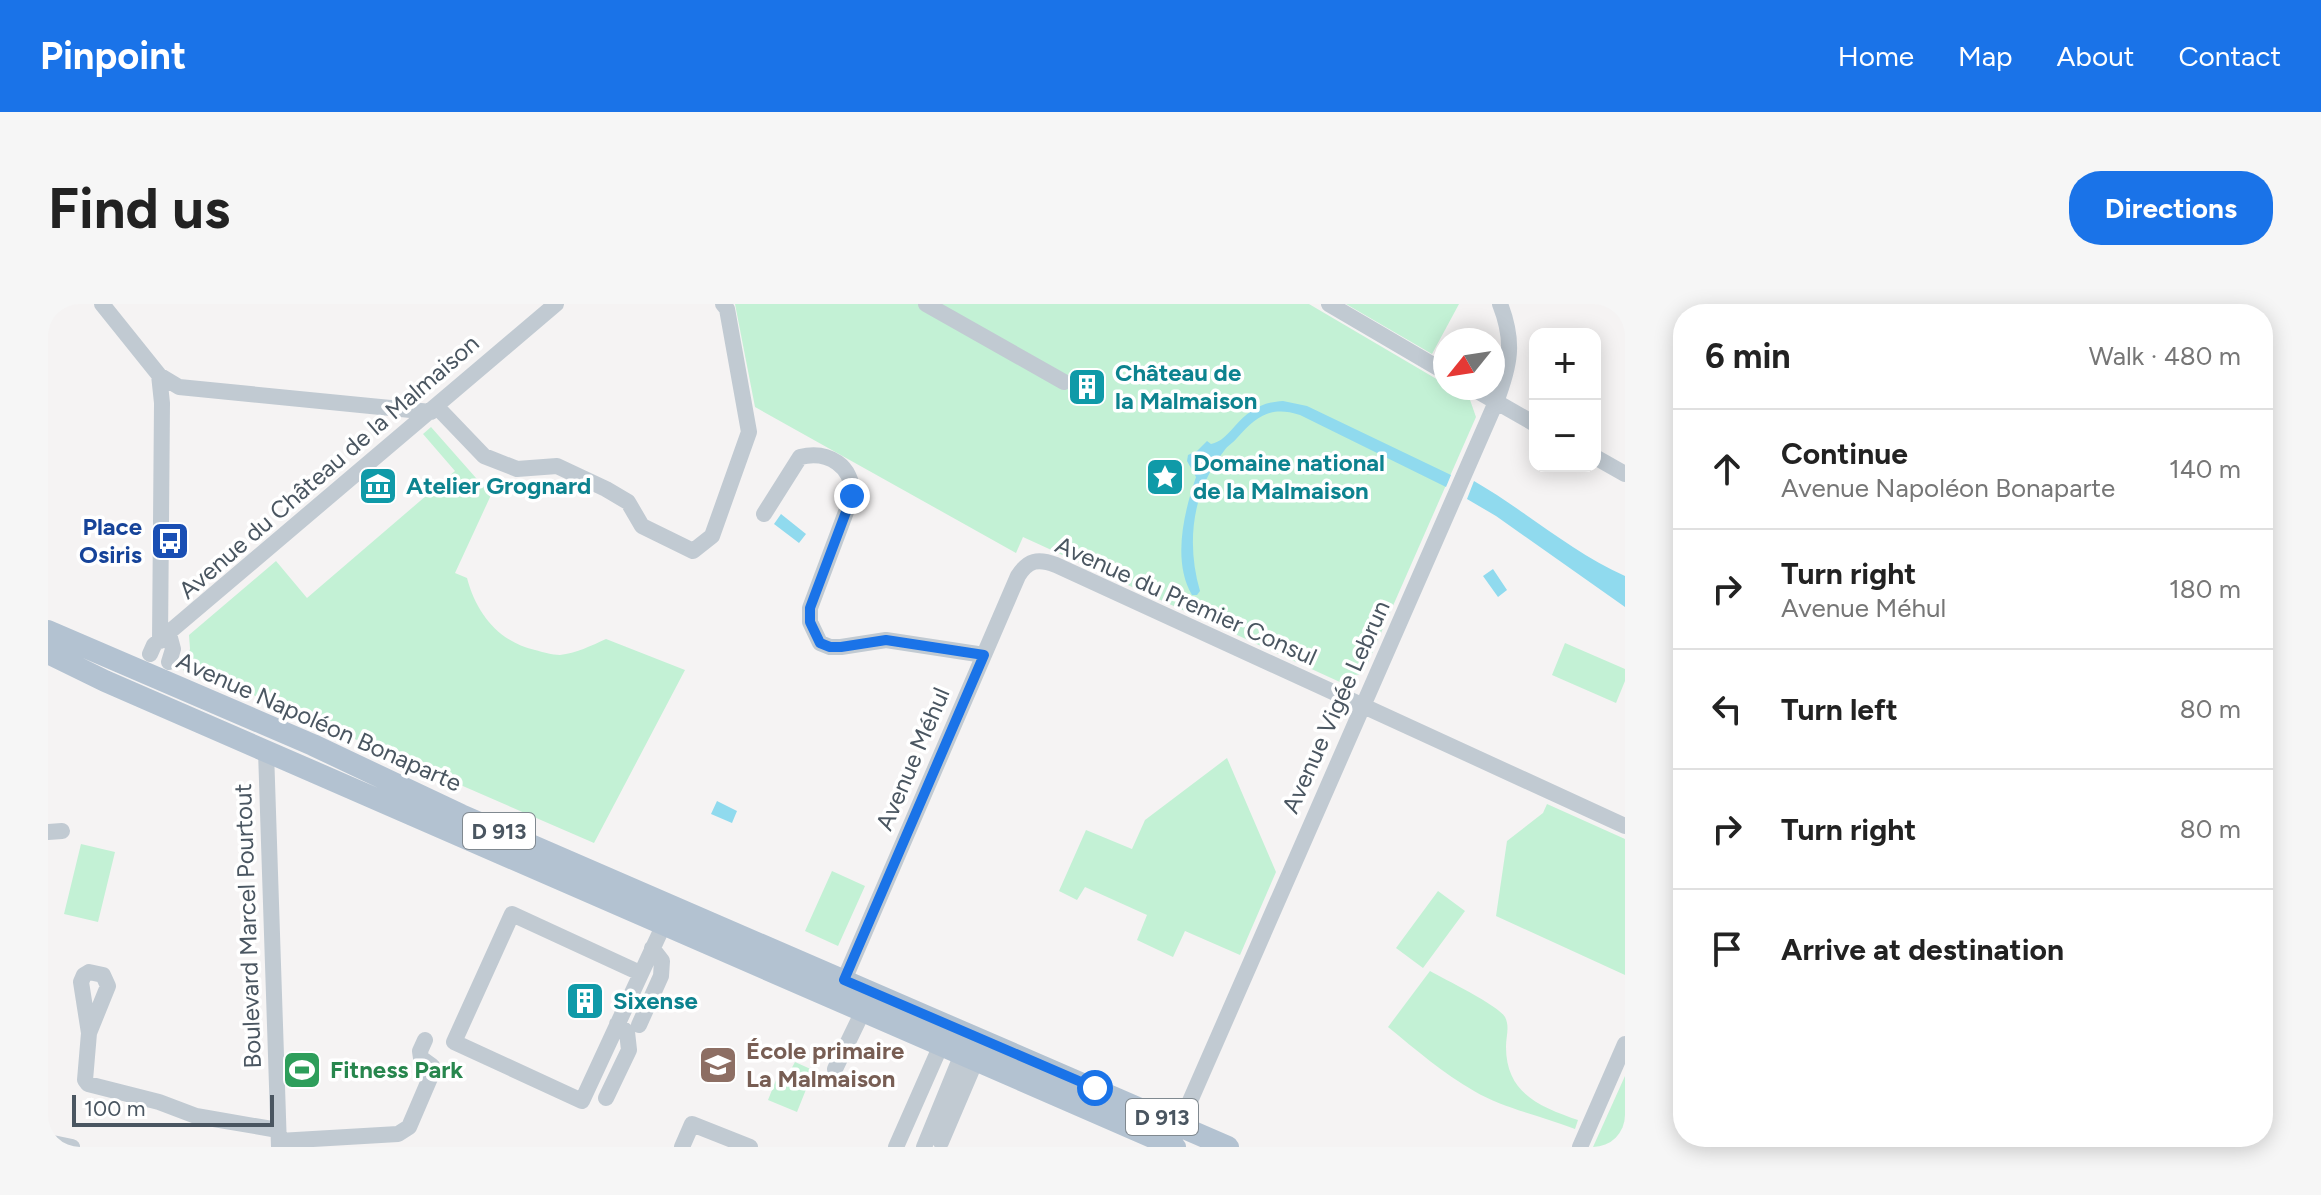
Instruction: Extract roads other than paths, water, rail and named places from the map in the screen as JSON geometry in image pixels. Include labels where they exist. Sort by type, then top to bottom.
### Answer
[{"type":"main road","name":"Avenue Napoléon Bonaparte","points":[[48,631],[153,664],[265,724],[355,764],[381,779],[844,980],[969,1052],[1175,1147]]},
{"type":"main road","name":"Avenue Napoléon Bonaparte","points":[[51,654],[153,664],[266,751],[863,1011],[969,1052],[1180,1124],[1228,1147]]},
{"type":"main road","points":[[265,724],[266,751]]},
{"type":"main road","name":"D 913","points":[[266,751],[281,745],[364,780],[381,779]]},
{"type":"street","points":[[102,304],[159,375],[179,387],[434,409],[484,456],[517,469],[548,466],[569,472],[618,495],[628,502],[642,526],[693,551],[712,536],[749,432],[727,309],[723,304]]},
{"type":"street","name":"Avenue du Château de la Malmaison","points":[[153,664],[434,409],[556,304]]},
{"type":"street","points":[[926,304],[1064,382]]},
{"type":"street","points":[[1329,304],[1433,365]]},
{"type":"street","name":"Avenue Vigée Lebrun","points":[[1180,1124],[1496,402],[1508,370],[1510,339],[1500,304]]},
{"type":"street","points":[[153,664],[162,403],[159,375]]},
{"type":"street","points":[[1493,400],[1529,421]]},
{"type":"street","points":[[764,514],[800,457],[826,456],[845,469],[853,483],[852,496],[810,608],[810,622],[820,643],[841,647],[886,640],[984,655]]},
{"type":"street","points":[[1601,460],[1625,474]]},
{"type":"street","name":"Avenue du Premier Consul","points":[[1033,560],[1056,565],[1625,826]]},
{"type":"street","name":"Avenue Méhul","points":[[844,980],[1018,576],[1024,566],[1033,560]]},
{"type":"street","name":"Boulevard Marcel Pourtout","points":[[266,751],[279,1139]]},
{"type":"street","points":[[640,973],[512,914],[454,1042],[582,1101],[664,924]]},
{"type":"street","points":[[639,1025],[661,976],[662,961],[652,948]]},
{"type":"street","points":[[835,1069],[863,1011]]},
{"type":"street","points":[[606,1098],[629,1050],[627,1032],[617,1024]]},
{"type":"street","points":[[89,1033],[85,1080],[93,1087],[159,1102],[196,1116],[279,1139],[398,1134],[409,1127],[433,1071],[432,1066],[421,1058],[420,1051],[425,1040]]},
{"type":"street","points":[[1580,1147],[1625,1044]]},
{"type":"street","points":[[941,1142],[969,1052]]},
{"type":"street","points":[[896,1147],[969,1052]]},
{"type":"street","points":[[924,1147],[969,1052]]},
{"type":"street","points":[[682,1147],[692,1124],[750,1147]]},
{"type":"street","points":[[48,1142],[72,1147]]},
{"type":"water","points":[[1283,401],[1307,406],[1451,475],[1446,487],[1300,415],[1280,411],[1264,415],[1225,449],[1205,483],[1193,536],[1200,591],[1192,595],[1182,567],[1181,552],[1184,521],[1196,477],[1187,461],[1188,455],[1207,441],[1211,444],[1219,441],[1256,408]]},
{"type":"water","points":[[1474,481],[1586,555],[1625,576],[1625,607],[1467,499]]},
{"type":"water","points":[[781,514],[806,534],[799,543],[774,524]]},
{"type":"water","points":[[1493,569],[1507,590],[1498,597],[1483,576]]},
{"type":"water","points":[[717,801],[737,811],[732,823],[711,814]]},
{"type":"place","name":"Château de la Malmaison","points":[[1087,387]]},
{"type":"place","name":"Domaine national de la Malmaison","points":[[1165,477]]},
{"type":"place","name":"Atelier Grognard","points":[[378,486]]},
{"type":"place","name":"Place Osiris","points":[[170,541]]},
{"type":"place","name":"Sixense","points":[[585,1001]]},
{"type":"place","name":"École primaire La Malmaison","points":[[718,1065]]},
{"type":"place","name":"Fitness Park","points":[[302,1070]]}]
